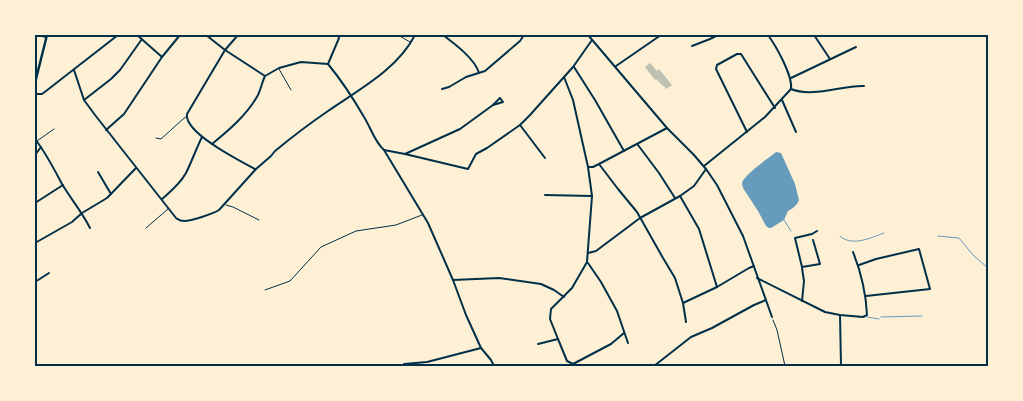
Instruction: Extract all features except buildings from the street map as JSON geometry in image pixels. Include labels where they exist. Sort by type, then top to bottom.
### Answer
[{"type":"street","points":[[35,83],[46,36],[38,35]]},
{"type":"street","points":[[137,35],[162,57]]},
{"type":"street","points":[[106,130],[124,114],[162,57],[180,35]]},
{"type":"street","points":[[206,35],[265,76]]},
{"type":"street","points":[[238,35],[225,50],[186,117],[189,124],[202,137],[256,169]]},
{"type":"street","points":[[328,64],[338,36],[334,35]]},
{"type":"street","points":[[74,70],[84,100],[106,130],[176,218],[186,221],[215,212],[275,151],[386,70],[403,53],[415,35]]},
{"type":"street","points":[[443,35],[462,49],[478,68],[479,73]]},
{"type":"street","points":[[442,89],[466,77],[485,72],[520,41],[524,35]]},
{"type":"street","points":[[588,35],[666,128],[704,166],[717,185],[743,236],[772,317]]},
{"type":"street","points":[[615,67],[661,35]]},
{"type":"street","points":[[692,46],[718,35]]},
{"type":"street","points":[[768,35],[790,78],[792,90]]},
{"type":"street","points":[[814,35],[830,59]]},
{"type":"street","points":[[35,94],[42,94],[116,36]]},
{"type":"street","points":[[84,100],[111,80],[142,39]]},
{"type":"street","points":[[384,150],[468,169],[476,154],[488,148],[520,125],[573,67],[592,40]]},
{"type":"street","points":[[790,78],[856,47]]},
{"type":"street","points":[[747,132],[716,69],[717,65],[737,54],[741,54],[775,108]]},
{"type":"street","points":[[212,144],[244,115],[258,94],[265,76],[279,68],[301,62],[328,64],[343,82],[366,119],[377,144],[384,150],[423,214],[481,348],[494,366]]},
{"type":"street","points":[[573,67],[595,100],[624,151]]},
{"type":"street","points":[[564,77],[573,100],[588,167],[592,196],[587,262],[572,288],[551,309],[550,319],[568,361],[573,364],[610,344],[624,333]]},
{"type":"street","points":[[792,90],[808,92],[864,86]]},
{"type":"street","points":[[704,166],[775,108],[792,90]]},
{"type":"street","points":[[782,100],[796,132]]},
{"type":"street","points":[[405,154],[460,130],[493,105]]},
{"type":"street","points":[[520,125],[545,158]]},
{"type":"street","points":[[588,167],[599,164],[666,128]]},
{"type":"street","points":[[162,200],[186,174],[202,137]]},
{"type":"street","points":[[36,140],[90,228]]},
{"type":"street","points":[[638,144],[675,198]]},
{"type":"street","points":[[35,155],[41,147]]},
{"type":"street","points":[[599,164],[637,212],[675,278],[686,322]]},
{"type":"street","points":[[35,243],[72,222],[82,213],[107,198],[136,168]]},
{"type":"street","points":[[588,253],[596,251],[640,218],[680,196],[694,186],[706,169]]},
{"type":"street","points":[[98,172],[111,194]]},
{"type":"street","points":[[35,204],[63,185]]},
{"type":"street","points":[[545,196],[592,196]]},
{"type":"street","points":[[680,196],[699,229],[717,287]]},
{"type":"street","points":[[802,301],[804,282],[795,238],[817,231]]},
{"type":"street","points":[[802,267],[820,264],[813,240]]},
{"type":"street","points":[[858,266],[876,259],[919,249],[930,288],[866,296]]},
{"type":"street","points":[[757,278],[825,312],[863,317],[867,315],[866,296],[853,252]]},
{"type":"street","points":[[587,262],[617,311],[628,343]]},
{"type":"street","points":[[682,302],[717,287],[754,266]]},
{"type":"street","points":[[35,282],[49,273]]},
{"type":"street","points":[[453,280],[499,278],[541,284],[564,297]]},
{"type":"street","points":[[654,366],[691,338],[754,304],[766,300]]},
{"type":"street","points":[[840,315],[841,366]]},
{"type":"street","points":[[538,344],[558,338]]},
{"type":"street","points":[[404,364],[427,362],[481,348]]},
{"type":"lane","points":[[398,35],[411,42]]},
{"type":"lane","points":[[279,68],[291,90]]},
{"type":"lane","points":[[156,138],[161,139],[186,117]]},
{"type":"lane","points":[[36,140],[54,129]]},
{"type":"lane","points":[[224,204],[259,220]]},
{"type":"lane","points":[[146,228],[169,209]]},
{"type":"lane","points":[[265,290],[290,281],[321,247],[356,231],[396,224],[423,214]]},
{"type":"path","points":[[772,317],[785,366]]},
{"type":"water","points":[[776,152],[781,153],[795,184],[799,200],[788,211],[784,220],[769,228],[766,226],[742,184],[746,176]]},
{"type":"waterway","points":[[784,220],[791,231]]},
{"type":"waterway","points":[[840,236],[850,241],[855,241],[884,233]]},
{"type":"waterway","points":[[938,236],[959,238],[973,255],[988,268]]},
{"type":"waterway","points":[[881,317],[922,316]]},
{"type":"waterway","points":[[867,317],[879,319]]}]
